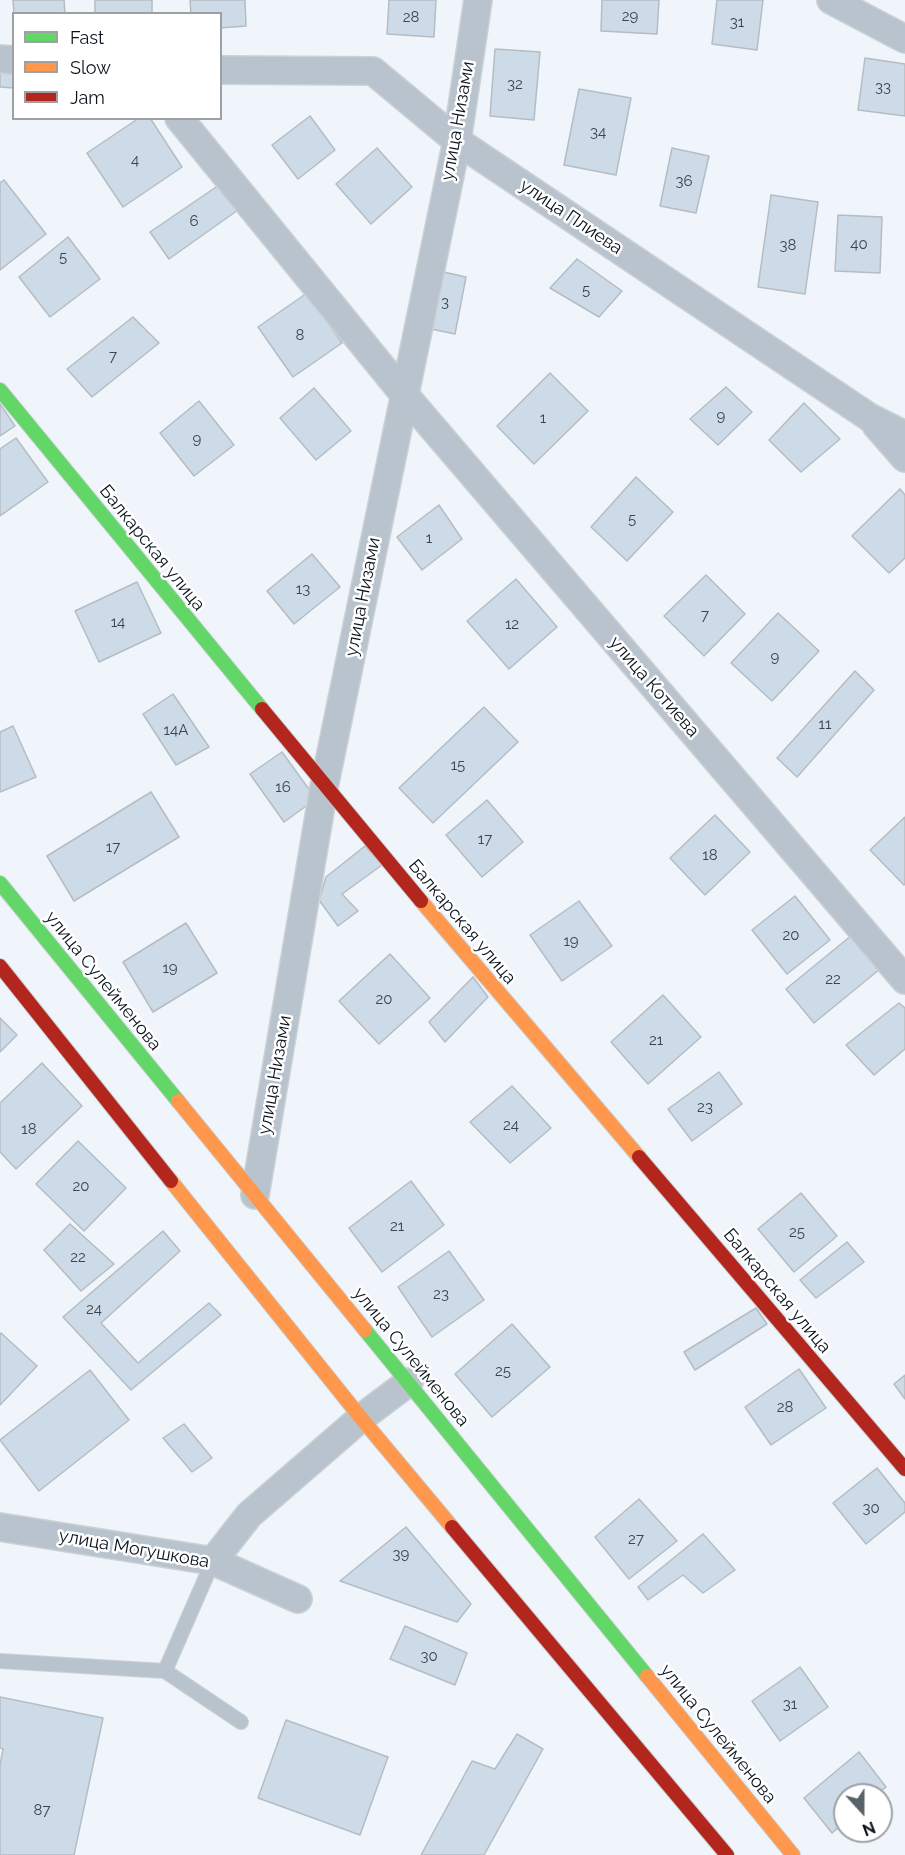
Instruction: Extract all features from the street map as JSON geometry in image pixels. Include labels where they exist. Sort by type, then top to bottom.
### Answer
[{"type":"main road","name":"Балкарская улица","points":[[0,390],[324,787],[905,1469]]},
{"type":"main road","name":"улица Сулейменова","points":[[0,883],[793,1855]]},
{"type":"main road","points":[[0,966],[361,1418],[727,1855]]},
{"type":"street","name":"улица Низами","points":[[255,1195],[324,787],[403,393],[457,141],[478,0]]},
{"type":"street","points":[[831,0],[905,39]]},
{"type":"street","name":"улица Плиева","points":[[222,70],[373,71],[457,141],[869,417],[905,435]]},
{"type":"street","name":"улица Котиева","points":[[181,120],[403,393],[905,980]]},
{"type":"street","points":[[869,417],[905,458]]},
{"type":"street","points":[[213,1562],[249,1515],[361,1418],[409,1382]]},
{"type":"street","name":"улица Могушкова","points":[[0,1527],[213,1562],[298,1599]]},
{"type":"lane","points":[[165,1671],[213,1562]]},
{"type":"lane","points":[[0,1661],[165,1671],[242,1722]]},
{"type":"building","points":[[13,0],[64,0],[65,12],[14,12]]},
{"type":"building","points":[[95,0],[152,0],[152,12],[95,12]]},
{"type":"building","points":[[190,0],[245,0],[246,26],[222,28],[222,12],[191,12]]},
{"type":"building","points":[[389,0],[436,0],[434,37],[387,34]]},
{"type":"building","points":[[602,0],[659,0],[657,34],[601,31]]},
{"type":"building","points":[[717,0],[763,0],[757,50],[712,44]]},
{"type":"building","points":[[495,49],[540,52],[534,120],[490,116]]},
{"type":"building","points":[[865,58],[905,64],[905,116],[858,110]]},
{"type":"building","points":[[0,73],[12,74],[12,88],[0,87]]},
{"type":"building","points":[[579,89],[631,98],[616,175],[564,165]]},
{"type":"building","points":[[310,116],[335,150],[298,179],[272,145]]},
{"type":"building","points":[[136,120],[151,120],[182,167],[123,207],[87,153]]},
{"type":"building","points":[[377,148],[412,187],[371,224],[336,184]]},
{"type":"building","points":[[672,148],[709,156],[696,213],[660,206]]},
{"type":"building","points":[[4,180],[46,234],[0,270],[0,183]]},
{"type":"building","points":[[219,185],[238,210],[169,259],[150,232]]},
{"type":"building","points":[[771,195],[818,202],[805,294],[758,287]]},
{"type":"building","points":[[838,215],[882,217],[880,273],[835,271]]},
{"type":"building","points":[[68,237],[100,279],[50,317],[19,277]]},
{"type":"building","points":[[577,259],[622,291],[599,317],[550,288]]},
{"type":"building","points":[[435,270],[466,277],[455,334],[426,328]]},
{"type":"building","points":[[307,293],[342,343],[293,377],[258,327]]},
{"type":"building","points":[[133,317],[159,343],[92,397],[67,369]]},
{"type":"building","points":[[550,373],[588,411],[534,464],[497,426]]},
{"type":"building","points":[[726,387],[752,412],[718,445],[690,419]]},
{"type":"building","points":[[314,388],[351,431],[316,460],[280,418]]},
{"type":"building","points":[[199,401],[234,445],[194,476],[160,433]]},
{"type":"building","points":[[804,403],[840,439],[801,472],[769,440]]},
{"type":"building","points":[[0,404],[15,426],[0,436]]},
{"type":"building","points":[[16,438],[48,482],[0,516],[0,449]]},
{"type":"building","points":[[636,477],[673,512],[627,561],[591,527]]},
{"type":"building","points":[[900,489],[905,495],[905,558],[889,573],[852,536]]},
{"type":"building","points":[[439,505],[462,539],[422,570],[397,537]]},
{"type":"building","points":[[312,554],[340,587],[294,624],[267,591]]},
{"type":"building","points":[[706,575],[745,614],[704,656],[664,616]]},
{"type":"building","points":[[516,579],[557,627],[509,669],[467,621]]},
{"type":"building","points":[[137,582],[161,633],[99,662],[75,611]]},
{"type":"building","points":[[778,613],[819,651],[772,701],[731,663]]},
{"type":"building","points":[[855,671],[874,690],[797,777],[777,758]]},
{"type":"building","points":[[173,694],[209,747],[176,765],[143,714]]},
{"type":"building","points":[[484,707],[518,742],[433,823],[399,788]]},
{"type":"building","points":[[13,726],[36,777],[0,792],[0,732]]},
{"type":"building","points":[[282,752],[316,799],[284,822],[250,774]]},
{"type":"building","points":[[151,792],[179,837],[74,901],[47,856]]},
{"type":"building","points":[[487,800],[523,842],[482,877],[446,835]]},
{"type":"building","points":[[715,815],[750,852],[705,895],[670,858]]},
{"type":"building","points":[[905,817],[905,884],[904,885],[870,850]]},
{"type":"building","points":[[365,846],[382,865],[342,894],[358,911],[338,926],[319,900],[326,877]]},
{"type":"building","points":[[795,896],[830,940],[787,974],[752,930]]},
{"type":"building","points":[[579,901],[612,946],[562,981],[530,935]]},
{"type":"building","points":[[186,923],[217,973],[153,1012],[123,962]]},
{"type":"building","points":[[852,935],[880,969],[814,1023],[786,989]]},
{"type":"building","points":[[390,954],[430,998],[379,1044],[339,1001]]},
{"type":"building","points":[[473,977],[488,997],[445,1042],[429,1022]]},
{"type":"building","points":[[663,995],[701,1037],[648,1084],[611,1042]]},
{"type":"building","points":[[899,1003],[905,1008],[905,1049],[874,1075],[846,1045]]},
{"type":"building","points":[[0,1018],[17,1035],[0,1052]]},
{"type":"building","points":[[42,1063],[82,1106],[16,1169],[0,1152],[0,1103]]},
{"type":"building","points":[[719,1072],[742,1104],[692,1141],[668,1109]]},
{"type":"building","points":[[512,1086],[551,1128],[510,1163],[470,1122]]},
{"type":"building","points":[[78,1141],[126,1188],[84,1231],[36,1184]]},
{"type":"building","points":[[411,1181],[444,1225],[382,1272],[349,1228]]},
{"type":"building","points":[[801,1193],[837,1236],[794,1272],[758,1229]]},
{"type":"building","points":[[70,1224],[114,1264],[81,1291],[44,1250]]},
{"type":"building","points":[[163,1231],[180,1251],[101,1323],[138,1363],[209,1303],[221,1315],[131,1390],[63,1317]]},
{"type":"building","points":[[847,1242],[864,1262],[816,1298],[800,1280]]},
{"type":"building","points":[[449,1251],[484,1300],[432,1337],[398,1287]]},
{"type":"building","points":[[756,1308],[767,1324],[695,1370],[684,1352]]},
{"type":"building","points":[[512,1324],[550,1367],[492,1417],[455,1374]]},
{"type":"building","points":[[0,1334],[37,1366],[0,1405]]},
{"type":"building","points":[[799,1369],[826,1408],[771,1445],[745,1407]]},
{"type":"building","points":[[90,1370],[129,1420],[39,1491],[0,1440]]},
{"type":"building","points":[[905,1375],[905,1399],[894,1384]]},
{"type":"building","points":[[184,1424],[212,1458],[192,1472],[163,1438]]},
{"type":"building","points":[[877,1468],[905,1503],[905,1512],[866,1544],[833,1503]]},
{"type":"building","points":[[639,1499],[677,1541],[629,1579],[595,1537]]},
{"type":"building","points":[[406,1527],[471,1604],[457,1622],[340,1581]]},
{"type":"building","points":[[703,1534],[735,1570],[703,1593],[683,1575],[648,1600],[638,1587]]},
{"type":"building","points":[[405,1626],[467,1653],[455,1685],[390,1659]]},
{"type":"building","points":[[800,1667],[828,1707],[780,1741],[752,1701]]},
{"type":"building","points":[[0,1697],[103,1718],[74,1855],[0,1855],[0,1765],[3,1749],[0,1748]]},
{"type":"building","points":[[286,1720],[388,1757],[360,1835],[258,1798]]},
{"type":"building","points":[[517,1734],[543,1749],[484,1855],[421,1855],[472,1761],[495,1769]]},
{"type":"building","points":[[859,1752],[883,1783],[833,1783],[832,1833],[804,1798]]},
{"type":"traffic: fast","points":[[0,390],[262,709]]},
{"type":"traffic: fast","points":[[0,883],[178,1101]]},
{"type":"traffic: fast","points":[[365,1330],[647,1676]]},
{"type":"traffic: slow","points":[[421,901],[639,1157]]},
{"type":"traffic: slow","points":[[178,1101],[365,1330]]},
{"type":"traffic: slow","points":[[171,1181],[361,1418],[452,1527]]},
{"type":"traffic: slow","points":[[647,1676],[793,1855]]},
{"type":"traffic: jam","points":[[262,709],[421,901]]},
{"type":"traffic: jam","points":[[0,966],[171,1181]]},
{"type":"traffic: jam","points":[[639,1157],[905,1469]]},
{"type":"traffic: jam","points":[[452,1527],[727,1855]]}]
